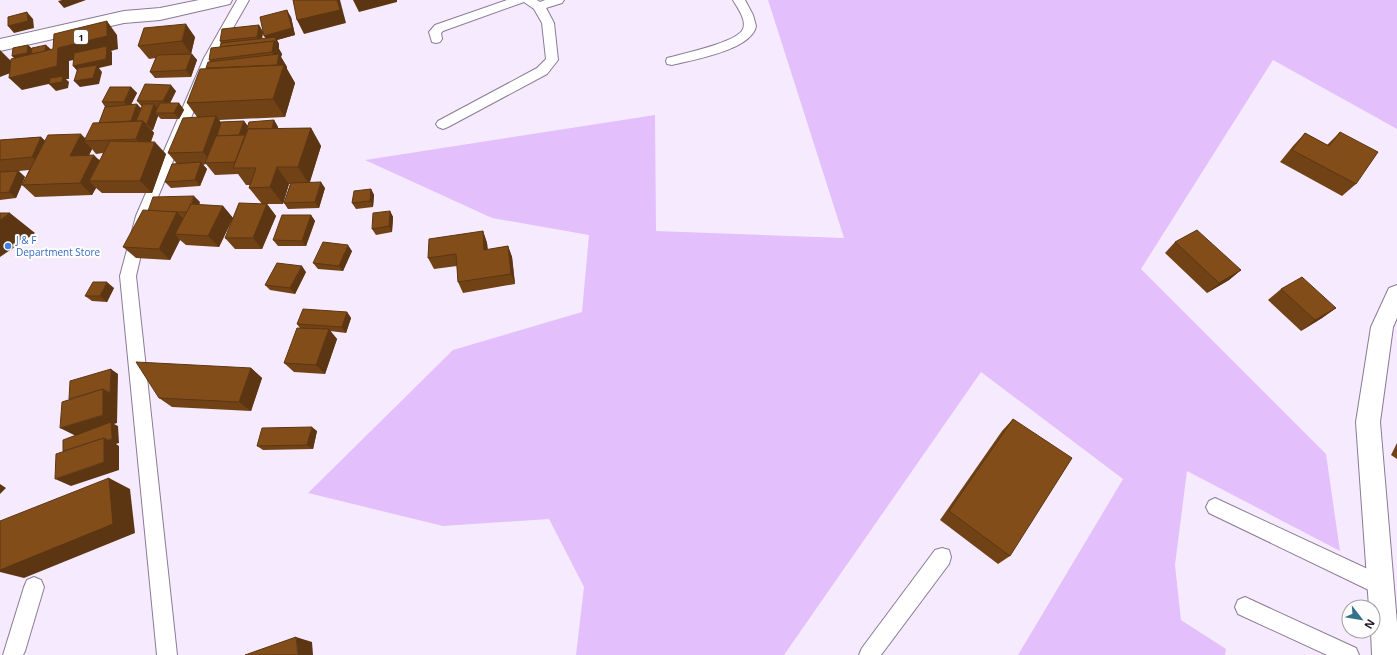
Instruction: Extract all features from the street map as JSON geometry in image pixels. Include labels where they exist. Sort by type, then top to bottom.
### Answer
[{"type":"main road","name":"1","points":[[0,45],[124,17],[160,14],[224,0]]},
{"type":"main road","name":"1","points":[[0,55],[125,27],[160,14]]},
{"type":"main road","points":[[1386,655],[1368,422],[1382,327],[1397,294]]},
{"type":"lane","points":[[167,655],[128,276],[146,209],[210,58],[243,0]]},
{"type":"lane","points":[[436,39],[435,32],[439,28],[519,0]]},
{"type":"lane","points":[[533,3],[558,0]]},
{"type":"lane","points":[[672,61],[722,48],[742,38],[749,30],[749,23],[739,0]]},
{"type":"lane","points":[[443,124],[542,71],[552,60],[548,23],[533,3]]},
{"type":"lane","points":[[1215,507],[1380,585]]},
{"type":"lane","points":[[869,655],[942,557]]},
{"type":"lane","points":[[13,655],[34,587]]},
{"type":"lane","points":[[1245,607],[1349,655]]},
{"type":"shaded area","points":[[768,0],[1397,0],[1397,129],[1273,60],[1141,269],[1326,454],[1340,551],[1187,471],[1175,565],[1181,620],[1226,649],[1225,655],[1018,655],[1123,479],[981,372],[784,655],[576,655],[584,587],[549,519],[443,526],[308,493],[453,350],[582,312],[589,235],[492,218],[365,160],[655,115],[656,231],[844,238]]},
{"type":"building","points":[[293,0],[337,0],[340,10],[297,20]]},
{"type":"building","points":[[287,10],[292,28],[264,36],[260,17]]},
{"type":"building","points":[[27,12],[28,21],[8,26],[8,17]]},
{"type":"building","points":[[107,21],[107,36],[58,48],[57,66],[9,78],[11,59],[53,49],[54,34]]},
{"type":"building","points":[[186,24],[182,41],[138,46],[144,28]]},
{"type":"building","points":[[259,25],[257,37],[220,41],[222,29]]},
{"type":"building","points":[[276,37],[275,42],[220,47],[221,43]]},
{"type":"building","points":[[274,41],[272,52],[209,60],[211,48]]},
{"type":"building","points":[[28,45],[27,53],[12,56],[13,48]]},
{"type":"building","points":[[46,45],[45,51],[31,54],[32,48]]},
{"type":"building","points":[[107,46],[106,59],[73,66],[74,53]]},
{"type":"building","points":[[192,54],[186,70],[150,72],[157,55]]},
{"type":"building","points":[[279,54],[277,65],[206,68],[208,62]]},
{"type":"building","points":[[97,65],[93,78],[74,81],[78,68]]},
{"type":"building","points":[[284,65],[273,99],[187,103],[200,69]]},
{"type":"building","points":[[63,76],[62,82],[49,84],[50,78]]},
{"type":"building","points":[[145,84],[171,85],[163,101],[137,101]]},
{"type":"building","points":[[110,87],[131,87],[124,102],[102,102]]},
{"type":"building","points":[[160,103],[179,103],[174,113],[155,113]]},
{"type":"building","points":[[137,104],[131,121],[99,123],[105,107]]},
{"type":"building","points":[[143,104],[154,104],[147,124],[143,121],[136,121]]},
{"type":"building","points":[[216,116],[203,152],[168,153],[183,118]]},
{"type":"building","points":[[274,120],[272,129],[248,129],[245,135],[249,122]]},
{"type":"building","points":[[143,121],[136,139],[84,141],[93,123]]},
{"type":"building","points":[[244,121],[239,135],[217,136],[221,122]]},
{"type":"building","points":[[311,128],[298,167],[277,167],[270,187],[249,188],[256,168],[233,168],[248,129]]},
{"type":"building","points":[[1340,132],[1378,152],[1356,184],[1292,150],[1305,133],[1329,146]]},
{"type":"building","points":[[81,134],[70,156],[94,155],[80,183],[22,185],[48,135]]},
{"type":"building","points":[[245,135],[235,162],[205,163],[216,136]]},
{"type":"building","points":[[41,137],[32,157],[0,160],[0,140]]},
{"type":"building","points":[[110,141],[155,142],[140,181],[89,181]]},
{"type":"building","points":[[201,162],[195,180],[165,182],[172,164]]},
{"type":"building","points":[[18,171],[9,192],[0,193],[0,172]]},
{"type":"building","points":[[321,182],[315,202],[284,203],[291,183]]},
{"type":"building","points":[[371,189],[370,201],[352,203],[354,191]]},
{"type":"building","points":[[194,196],[187,212],[148,211],[153,197]]},
{"type":"building","points":[[239,203],[267,204],[253,238],[225,238]]},
{"type":"building","points":[[191,204],[223,206],[208,236],[175,234]]},
{"type":"building","points":[[143,210],[177,212],[159,249],[123,247]]},
{"type":"building","points":[[390,211],[389,226],[372,229],[373,213]]},
{"type":"building","points":[[0,213],[10,213],[0,220]]},
{"type":"building","points":[[282,215],[311,215],[302,241],[273,240]]},
{"type":"building","points":[[1197,230],[1241,270],[1219,283],[1175,242]]},
{"type":"building","points":[[483,231],[484,250],[508,246],[511,274],[458,282],[456,254],[428,258],[429,239]]},
{"type":"building","points":[[323,242],[348,245],[339,266],[313,263]]},
{"type":"building","points":[[277,263],[302,266],[290,288],[265,285]]},
{"type":"building","points":[[1302,277],[1336,308],[1315,320],[1281,289]]},
{"type":"building","points":[[93,282],[107,282],[100,296],[85,296]]},
{"type":"building","points":[[303,309],[347,312],[342,327],[297,324]]},
{"type":"building","points":[[297,328],[329,329],[316,365],[284,363]]},
{"type":"building","points":[[136,362],[251,368],[239,402],[159,398]]},
{"type":"building","points":[[111,369],[110,393],[103,389],[69,399],[70,381]]},
{"type":"building","points":[[103,389],[103,415],[60,428],[62,402]]},
{"type":"building","points":[[1013,419],[1072,458],[1010,556],[949,511]]},
{"type":"building","points":[[111,422],[112,439],[108,440],[104,438],[63,451],[63,440]]},
{"type":"building","points":[[312,427],[307,445],[257,446],[262,428]]},
{"type":"building","points":[[104,438],[104,462],[55,479],[56,454]]},
{"type":"building","points":[[109,478],[113,524],[0,570],[0,521]]},
{"type":"building","points":[[296,637],[298,655],[245,655]]},
{"type":"place","name":"J & F Department Store","points":[[8,246]]}]
